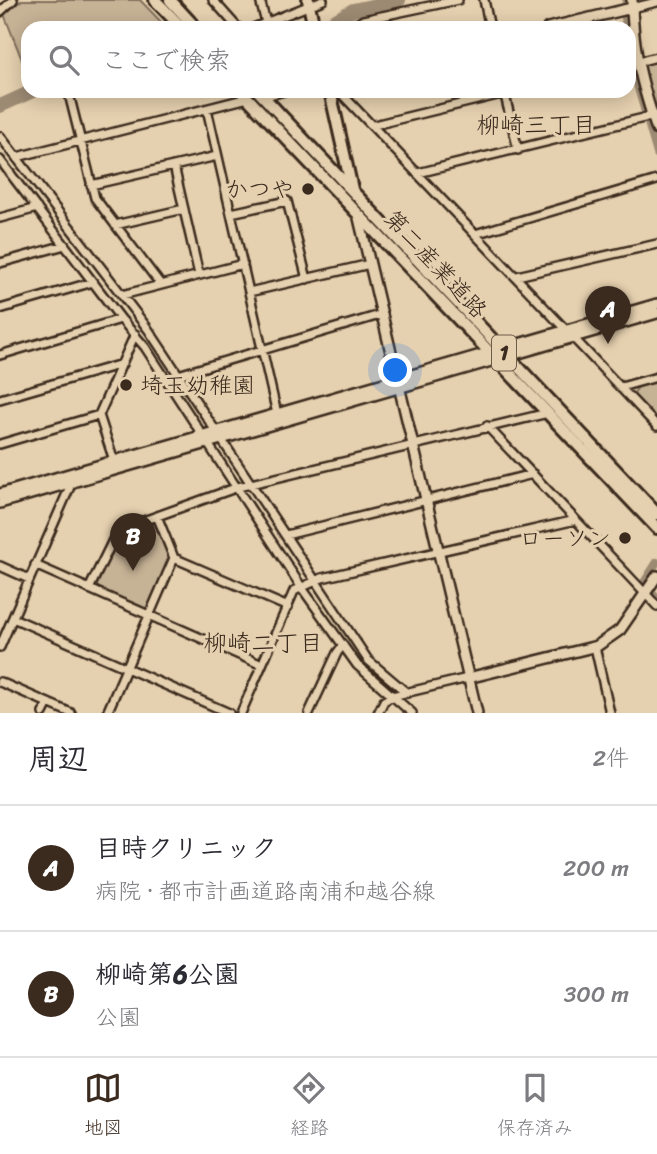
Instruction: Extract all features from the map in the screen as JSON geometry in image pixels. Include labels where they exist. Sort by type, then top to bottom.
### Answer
[{"type":"main road","points":[[155,0],[175,21]]},
{"type":"main road","points":[[170,0],[190,21]]},
{"type":"main road","points":[[309,3],[313,21]]},
{"type":"main road","name":"第二産業道路","points":[[248,98],[657,514]]},
{"type":"main road","name":"第二産業道路","points":[[264,98],[352,190],[548,413],[657,528]]},
{"type":"main road","name":"1","points":[[332,98],[358,212]]},
{"type":"street","points":[[0,12],[13,0]]},
{"type":"street","points":[[213,0],[232,21]]},
{"type":"street","points":[[260,0],[265,21]]},
{"type":"street","points":[[270,21],[309,3],[323,0]]},
{"type":"street","points":[[361,21],[458,0]]},
{"type":"street","points":[[484,0],[488,21]]},
{"type":"street","points":[[572,21],[632,4],[657,2]]},
{"type":"street","points":[[636,62],[657,57]]},
{"type":"street","points":[[636,71],[657,130]]},
{"type":"street","points":[[70,98],[94,198],[161,285]]},
{"type":"street","points":[[17,157],[206,110],[234,98]]},
{"type":"street","points":[[346,98],[657,426]]},
{"type":"street","points":[[374,125],[481,98]]},
{"type":"street","points":[[506,98],[518,150]]},
{"type":"street","points":[[206,110],[277,414]]},
{"type":"street","points":[[418,173],[652,116]]},
{"type":"street","points":[[0,136],[122,295],[317,580],[368,660],[407,693]]},
{"type":"street","points":[[91,185],[217,156]]},
{"type":"street","points":[[0,160],[4,171],[37,208],[135,334],[302,588],[357,665],[412,713]]},
{"type":"street","points":[[174,166],[199,275]]},
{"type":"street","points":[[475,234],[657,180]]},
{"type":"street","points":[[231,213],[288,201],[307,279]]},
{"type":"street","points":[[0,218],[37,208]]},
{"type":"street","points":[[115,225],[184,209]]},
{"type":"street","points":[[358,212],[477,713]]},
{"type":"street","points":[[517,276],[657,244]]},
{"type":"street","points":[[0,263],[65,245]]},
{"type":"street","points":[[78,262],[90,253]]},
{"type":"street","points":[[122,295],[243,264]]},
{"type":"street","points":[[249,292],[370,264]]},
{"type":"street","points":[[0,309],[93,282]]},
{"type":"street","points":[[570,333],[657,303]]},
{"type":"street","points":[[0,494],[203,439],[570,333],[657,313]]},
{"type":"street","points":[[178,375],[383,314]]},
{"type":"street","points":[[0,355],[121,319]]},
{"type":"street","points":[[114,461],[99,415],[135,334]]},
{"type":"street","points":[[0,399],[122,364]]},
{"type":"street","points":[[621,387],[657,377]]},
{"type":"street","points":[[217,435],[277,414],[399,382]]},
{"type":"street","points":[[89,589],[117,532],[157,516],[238,487],[548,413]]},
{"type":"street","points":[[0,444],[99,415]]},
{"type":"street","points":[[487,426],[576,520],[650,586],[657,606]]},
{"type":"street","points":[[0,503],[203,439]]},
{"type":"street","points":[[286,535],[533,474]]},
{"type":"street","points":[[0,647],[72,482]]},
{"type":"street","points":[[157,516],[174,558],[288,607]]},
{"type":"street","points":[[241,713],[294,591],[317,580],[576,520]]},
{"type":"street","points":[[107,713],[174,558]]},
{"type":"street","points":[[35,565],[262,665]]},
{"type":"street","points":[[0,566],[29,579]]},
{"type":"street","points":[[378,713],[384,701],[392,695],[594,647],[620,629],[650,586]]},
{"type":"street","points":[[13,618],[229,713]]},
{"type":"street","points":[[309,713],[343,645]]},
{"type":"street","points":[[594,647],[610,713]]},
{"type":"street","points":[[0,682],[71,713]]},
{"type":"street","points":[[43,713],[48,703]]},
{"type":"shaded area","points":[[22,0],[140,0],[160,21],[21,21],[21,57],[4,14]]},
{"type":"shaded area","points":[[657,61],[657,113],[643,68],[646,63]]},
{"type":"shaded area","points":[[657,381],[657,420],[633,394],[639,386]]},
{"type":"shaded area","points":[[152,523],[170,557],[147,609],[144,610],[98,589],[97,585],[120,534]]},
{"type":"waterway","points":[[334,21],[353,10],[399,0]]},
{"type":"waterway","points":[[625,21],[626,0]]},
{"type":"waterway","points":[[636,81],[657,154]]},
{"type":"waterway","points":[[0,106],[21,96]]},
{"type":"waterway","points":[[657,562],[643,584],[657,598]]},
{"type":"place","name":"かつや","points":[[308,189]]},
{"type":"place","name":"目時クリニック","points":[[608,344]]},
{"type":"place","name":"埼玉幼稚園","points":[[126,385]]},
{"type":"place","name":"ローソン","points":[[625,538]]},
{"type":"place","name":"柳崎第6公園","points":[[133,571]]},
{"type":"district","name":"柳崎三丁目","points":[[536,125]]},
{"type":"district","name":"柳崎二丁目","points":[[263,643]]}]
